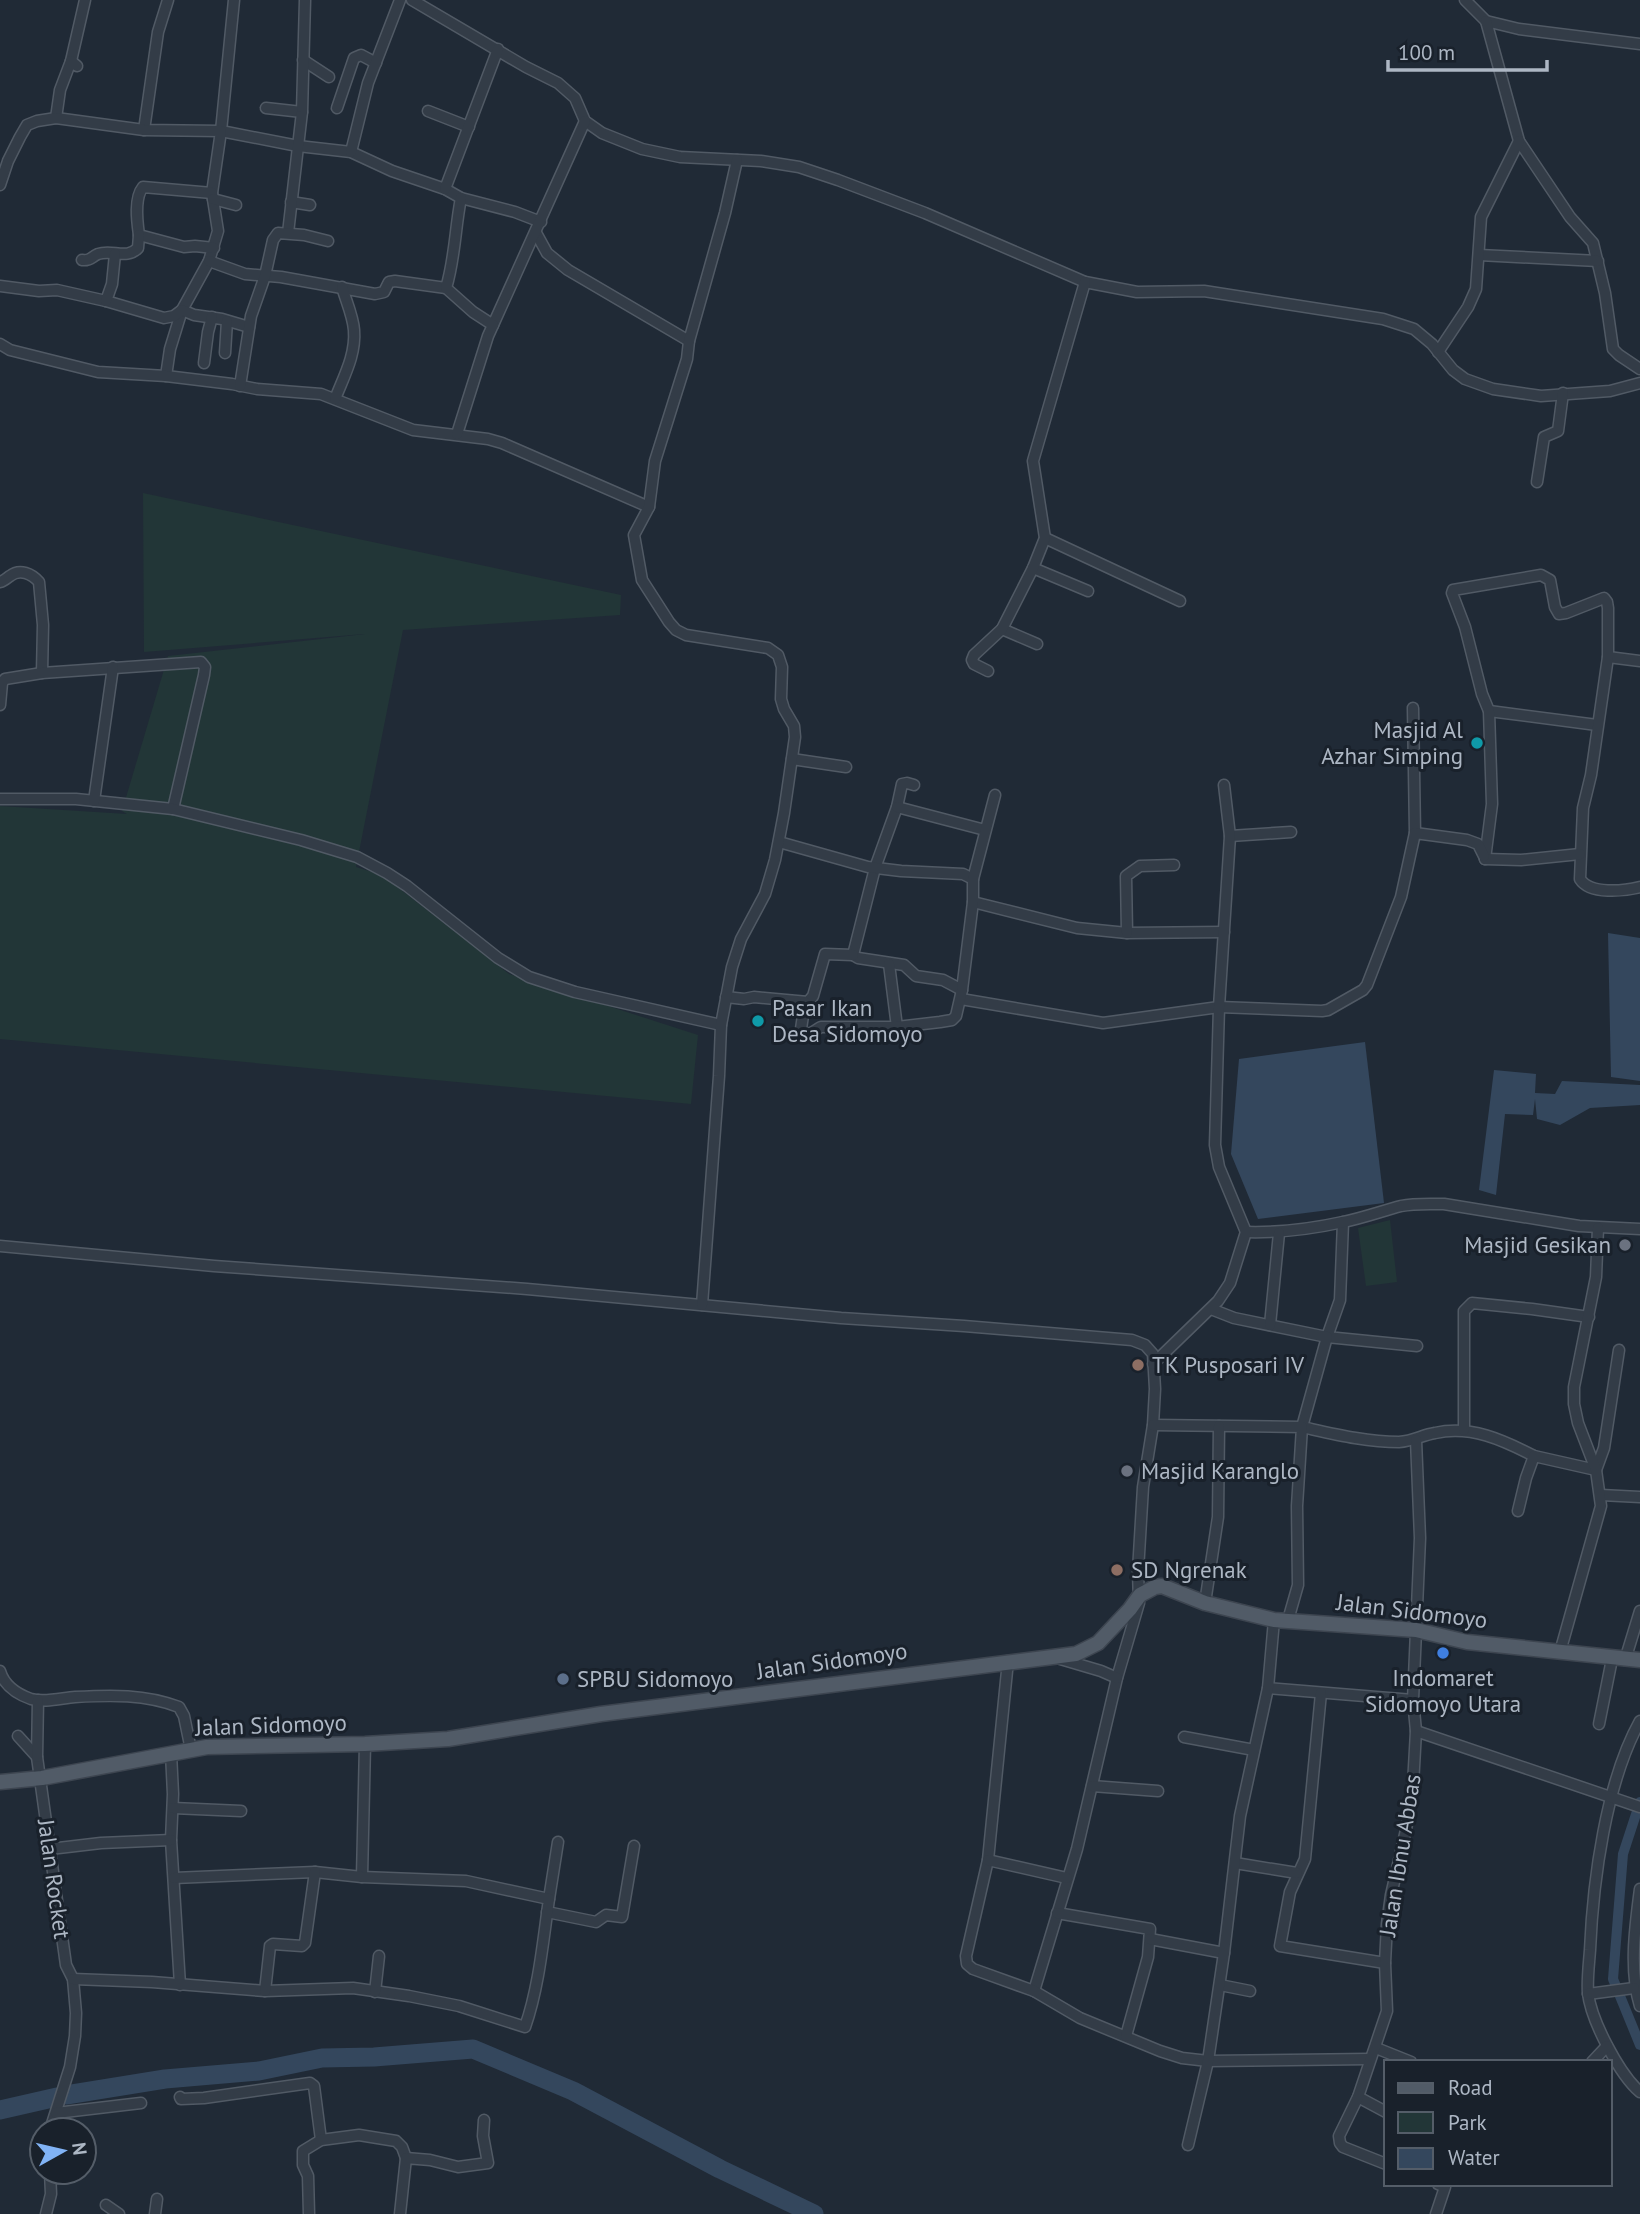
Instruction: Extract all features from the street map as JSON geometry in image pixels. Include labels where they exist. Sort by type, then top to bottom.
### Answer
[{"type":"main road","name":"Jalan Sidomoyo","points":[[0,1782],[39,1778],[171,1753],[221,1747],[448,1739],[601,1714],[1076,1654],[1098,1643],[1140,1595],[1162,1586],[1205,1603],[1281,1620],[1416,1630],[1466,1642],[1640,1660]]},
{"type":"street","points":[[56,118],[61,90],[74,64],[85,0]]},
{"type":"street","points":[[144,130],[159,32],[168,0]]},
{"type":"street","points":[[166,376],[170,349],[182,310],[209,261],[218,231],[212,196],[234,0]]},
{"type":"street","points":[[288,233],[302,112],[305,0]]},
{"type":"street","points":[[351,152],[368,83],[400,0]]},
{"type":"street","points":[[412,0],[566,89],[575,98],[584,121],[602,133],[642,149],[680,157],[761,161],[799,167],[980,236],[1085,282],[1137,292],[1204,291],[1382,319],[1414,329],[1423,335],[1453,370],[1465,379],[1493,389],[1532,395],[1610,391],[1640,383]]},
{"type":"street","points":[[1465,0],[1486,21],[1519,141],[1570,217],[1591,241],[1598,261],[1613,349],[1640,369]]},
{"type":"street","points":[[1486,21],[1518,29],[1640,44]]},
{"type":"street","points":[[445,189],[498,49]]},
{"type":"street","points":[[337,108],[356,55],[376,63]]},
{"type":"street","points":[[303,60],[329,77]]},
{"type":"street","points":[[266,108],[302,112]]},
{"type":"street","points":[[428,111],[469,127]]},
{"type":"street","points":[[0,185],[4,160],[27,125],[56,118],[144,130],[221,131],[298,146],[351,152],[392,171],[445,189],[461,198],[515,212],[538,227],[547,253],[568,270],[689,341]]},
{"type":"street","points":[[457,434],[493,325],[584,121]]},
{"type":"street","points":[[1438,352],[1468,307],[1476,289],[1483,211],[1519,141]]},
{"type":"street","points":[[702,1305],[721,1025],[741,939],[765,894],[779,842],[795,732],[781,699],[782,667],[778,655],[768,648],[686,635],[676,630],[642,580],[634,536],[649,507],[655,461],[687,359],[689,341],[719,237],[737,160]]},
{"type":"street","points":[[82,260],[88,261],[99,253],[131,254],[137,251],[141,188],[212,196],[236,205]]},
{"type":"street","points":[[446,288],[461,198]]},
{"type":"street","points":[[291,202],[310,205]]},
{"type":"street","points":[[240,386],[249,327],[273,240],[278,233],[288,233],[328,241]]},
{"type":"street","points":[[139,235],[184,247],[214,248]]},
{"type":"street","points":[[106,300],[112,284],[115,254]]},
{"type":"street","points":[[1479,255],[1598,261]]},
{"type":"street","points":[[209,261],[245,274],[381,294],[389,282],[395,281],[446,288],[473,312],[493,325]]},
{"type":"street","points":[[988,671],[974,664],[972,660],[1002,629],[1045,538],[1033,461],[1085,282]]},
{"type":"street","points":[[0,286],[39,291],[57,290],[106,300],[164,318],[174,316],[182,310]]},
{"type":"street","points":[[335,399],[350,363],[354,337],[342,287]]},
{"type":"street","points":[[182,310],[194,315],[222,316],[249,327]]},
{"type":"street","points":[[222,316],[225,353]]},
{"type":"street","points":[[204,363],[208,331],[222,316]]},
{"type":"street","points":[[0,344],[10,350],[98,372],[166,376],[257,390],[321,394],[413,430],[457,434],[502,443],[649,507]]},
{"type":"street","points":[[1537,482],[1542,443],[1546,435],[1558,431],[1563,393]]},
{"type":"street","points":[[1045,538],[1180,601]]},
{"type":"street","points":[[1033,568],[1088,591]]},
{"type":"street","points":[[0,582],[6,581],[15,573],[31,574],[39,582],[43,625],[42,673]]},
{"type":"street","points":[[1485,859],[1492,804],[1489,711],[1465,627],[1452,596],[1453,590],[1541,575],[1550,580],[1559,614],[1604,598],[1608,608],[1608,657],[1591,775],[1583,808],[1580,879],[1583,884],[1611,891],[1640,887]]},
{"type":"street","points":[[1002,629],[1037,644]]},
{"type":"street","points":[[1608,657],[1640,661]]},
{"type":"street","points":[[0,705],[3,681],[42,673],[201,662],[205,667],[173,808]]},
{"type":"street","points":[[94,801],[113,667]]},
{"type":"street","points":[[726,996],[744,999],[754,996],[805,1002],[813,996],[825,954],[853,955],[904,965],[916,976],[943,980],[962,995],[1102,1023],[1219,1007],[1322,1011],[1363,990],[1401,897],[1415,833],[1413,708]]},
{"type":"street","points":[[1489,711],[1597,725]]},
{"type":"street","points":[[792,759],[846,767]]},
{"type":"street","points":[[853,955],[875,868],[897,807],[902,784],[914,785]]},
{"type":"street","points":[[1153,1364],[1211,1309],[1230,1283],[1246,1232],[1216,1156],[1219,1007],[1230,836],[1224,785]]},
{"type":"street","points":[[805,1002],[801,1029],[806,1033],[814,1033],[818,1028],[825,1027],[897,1027],[952,1020],[956,1016],[962,995],[973,902],[973,879],[995,795]]},
{"type":"street","points":[[0,799],[94,801],[173,808],[357,857],[407,886],[498,958],[529,977],[575,992],[721,1025]]},
{"type":"street","points":[[897,807],[985,830]]},
{"type":"street","points":[[1230,836],[1291,832]]},
{"type":"street","points":[[1415,833],[1478,844],[1485,859]]},
{"type":"street","points":[[779,842],[875,868],[964,874],[973,879]]},
{"type":"street","points":[[1485,859],[1521,860],[1580,854]]},
{"type":"street","points":[[1128,933],[1126,876],[1140,866],[1174,865]]},
{"type":"street","points":[[973,902],[1066,925],[1128,933],[1224,932]]},
{"type":"street","points":[[888,964],[897,1027]]},
{"type":"street","points":[[1246,1232],[1279,1233],[1343,1222],[1403,1205],[1423,1203],[1598,1228],[1640,1230]]},
{"type":"street","points":[[1188,2145],[1208,2061],[1240,1816],[1281,1620],[1298,1585],[1297,1506],[1302,1427],[1340,1300],[1343,1222]]},
{"type":"street","points":[[1560,1652],[1599,1517],[1601,1495],[1596,1470],[1578,1423],[1574,1404],[1574,1387],[1596,1277],[1598,1228]]},
{"type":"street","points":[[1270,1325],[1279,1233]]},
{"type":"street","points":[[0,1246],[215,1266],[540,1290],[841,1318],[1132,1340],[1145,1345],[1153,1354],[1155,1389],[1153,1425],[1143,1487],[1138,1611],[1117,1678],[1077,1849],[1034,1991]]},
{"type":"street","points":[[1464,1430],[1463,1335],[1464,1311],[1468,1306],[1472,1303],[1520,1307],[1589,1317]]},
{"type":"street","points":[[1211,1309],[1234,1318],[1327,1337],[1417,1346]]},
{"type":"street","points":[[1596,1470],[1604,1448],[1619,1350]]},
{"type":"street","points":[[1153,1425],[1302,1427],[1373,1441],[1416,1440],[1438,1432],[1464,1430],[1504,1441],[1534,1456],[1596,1470]]},
{"type":"street","points":[[1205,1603],[1218,1517],[1219,1426]]},
{"type":"street","name":"Jalan Ibnu Abbas","points":[[1384,2163],[1348,2149],[1340,2143],[1339,2136],[1349,2121],[1387,2011],[1385,1963],[1391,1895],[1413,1785],[1416,1731],[1413,1700],[1420,1538],[1416,1440]]},
{"type":"street","points":[[1518,1511],[1534,1456]]},
{"type":"street","points":[[1601,1495],[1640,1497]]},
{"type":"street","points":[[1599,1724],[1618,1659],[1640,1611]]},
{"type":"street","points":[[1055,1657],[1117,1678]]},
{"type":"street","points":[[1008,1661],[988,1860],[966,1956],[967,1964],[973,1969],[1034,1991],[1080,2018],[1182,2058],[1208,2061],[1370,2059]]},
{"type":"street","points":[[0,1671],[2,1679],[15,1691],[33,1700],[122,1696],[141,1697],[179,1707],[184,1716],[191,1750]]},
{"type":"street","points":[[1268,1688],[1413,1700]]},
{"type":"street","points":[[1321,1693],[1305,1859],[1290,1892],[1280,1946],[1385,1963]]},
{"type":"street","name":"Jalan Rocket","points":[[38,1700],[39,1778],[66,1965],[73,1979],[76,2012],[74,2050],[55,2116]]},
{"type":"street","points":[[1640,1721],[1622,1760],[1615,1800],[1598,1863],[1592,1906],[1592,1993],[1607,2046],[1640,2092]]},
{"type":"street","points":[[1416,1731],[1640,1807]]},
{"type":"street","points":[[18,1736],[37,1757]]},
{"type":"street","points":[[1184,1738],[1254,1750]]},
{"type":"street","points":[[362,1877],[365,1744]]},
{"type":"street","points":[[171,1753],[171,1840],[180,1985]]},
{"type":"street","points":[[1092,1786],[1158,1791]]},
{"type":"street","points":[[173,1808],[241,1811]]},
{"type":"street","points":[[50,1849],[101,1843],[171,1840]]},
{"type":"street","points":[[73,1979],[265,1991],[353,1988],[459,2006],[525,2027],[530,2013],[558,1842]]},
{"type":"street","points":[[547,1912],[596,1922],[606,1916],[622,1917],[634,1846]]},
{"type":"street","points":[[988,1860],[1067,1878]]},
{"type":"street","points":[[1235,1863],[1297,1873]]},
{"type":"street","points":[[265,1991],[271,1946],[302,1946],[305,1943],[315,1872]]},
{"type":"street","points":[[174,1878],[315,1872],[362,1877],[466,1881],[549,1899]]},
{"type":"street","points":[[1640,1889],[1628,1988],[1640,2007]]},
{"type":"street","points":[[1057,1913],[1150,1929],[1148,1957],[1126,2036]]},
{"type":"street","points":[[1150,1939],[1224,1953]]},
{"type":"street","points":[[375,1992],[379,1956]]},
{"type":"street","points":[[1220,1984],[1250,1991]]},
{"type":"street","points":[[1592,1993],[1628,1988]]},
{"type":"street","points":[[1594,2060],[1607,2046]]},
{"type":"street","points":[[1376,2048],[1406,2060]]},
{"type":"street","points":[[180,2097],[204,2098],[310,2083],[314,2086],[321,2140]]},
{"type":"street","points":[[1358,2097],[1384,2111]]},
{"type":"street","points":[[56,2113],[141,2103]]},
{"type":"street","points":[[406,2158],[430,2160],[458,2167],[488,2163],[483,2136],[484,2120]]},
{"type":"street","points":[[309,2214],[308,2176],[303,2165],[303,2151],[321,2140],[359,2136],[393,2140],[402,2147],[406,2158],[400,2214]]},
{"type":"street","points":[[46,2214],[51,2186]]},
{"type":"street","points":[[1436,2214],[1443,2186]]},
{"type":"street","points":[[155,2214],[157,2199]]},
{"type":"street","points":[[106,2205],[119,2214]]},
{"type":"green space","points":[[143,493],[621,595],[620,615],[403,630],[356,867],[382,875],[509,974],[698,1035],[691,1104],[0,1039],[0,806],[127,814],[122,811],[168,656],[365,634],[144,652]]},
{"type":"green space","points":[[1390,1220],[1397,1282],[1366,1286],[1358,1228]]},
{"type":"water","points":[[1608,933],[1640,938],[1640,1081],[1611,1077]]},
{"type":"water","points":[[1365,1042],[1384,1203],[1258,1219],[1231,1154],[1239,1059]]},
{"type":"water","points":[[1494,1070],[1536,1074],[1535,1093],[1555,1094],[1562,1081],[1640,1085],[1640,1105],[1590,1108],[1560,1125],[1537,1119],[1535,1099],[1533,1115],[1505,1114],[1496,1195],[1479,1190]]},
{"type":"waterway","points":[[1640,1802],[1623,1854],[1613,1979],[1640,2045]]},
{"type":"waterway","points":[[66,2095],[165,2079],[259,2071],[322,2058],[473,2049],[573,2091],[720,2169],[814,2214]]},
{"type":"waterway","points":[[0,2110],[57,2097]]},
{"type":"place","name":"Masjid Al Azhar Simping","points":[[1477,743]]},
{"type":"place","name":"Pasar Ikan Desa Sidomoyo","points":[[758,1021]]},
{"type":"place","name":"Masjid Gesikan","points":[[1625,1245]]},
{"type":"place","name":"TK Pusposari IV","points":[[1138,1365]]},
{"type":"place","name":"Masjid Karanglo","points":[[1127,1471]]},
{"type":"place","name":"SD Ngrenak","points":[[1117,1570]]},
{"type":"place","name":"Indomaret Sidomoyo Utara","points":[[1443,1653]]},
{"type":"place","name":"SPBU Sidomoyo","points":[[563,1679]]}]
